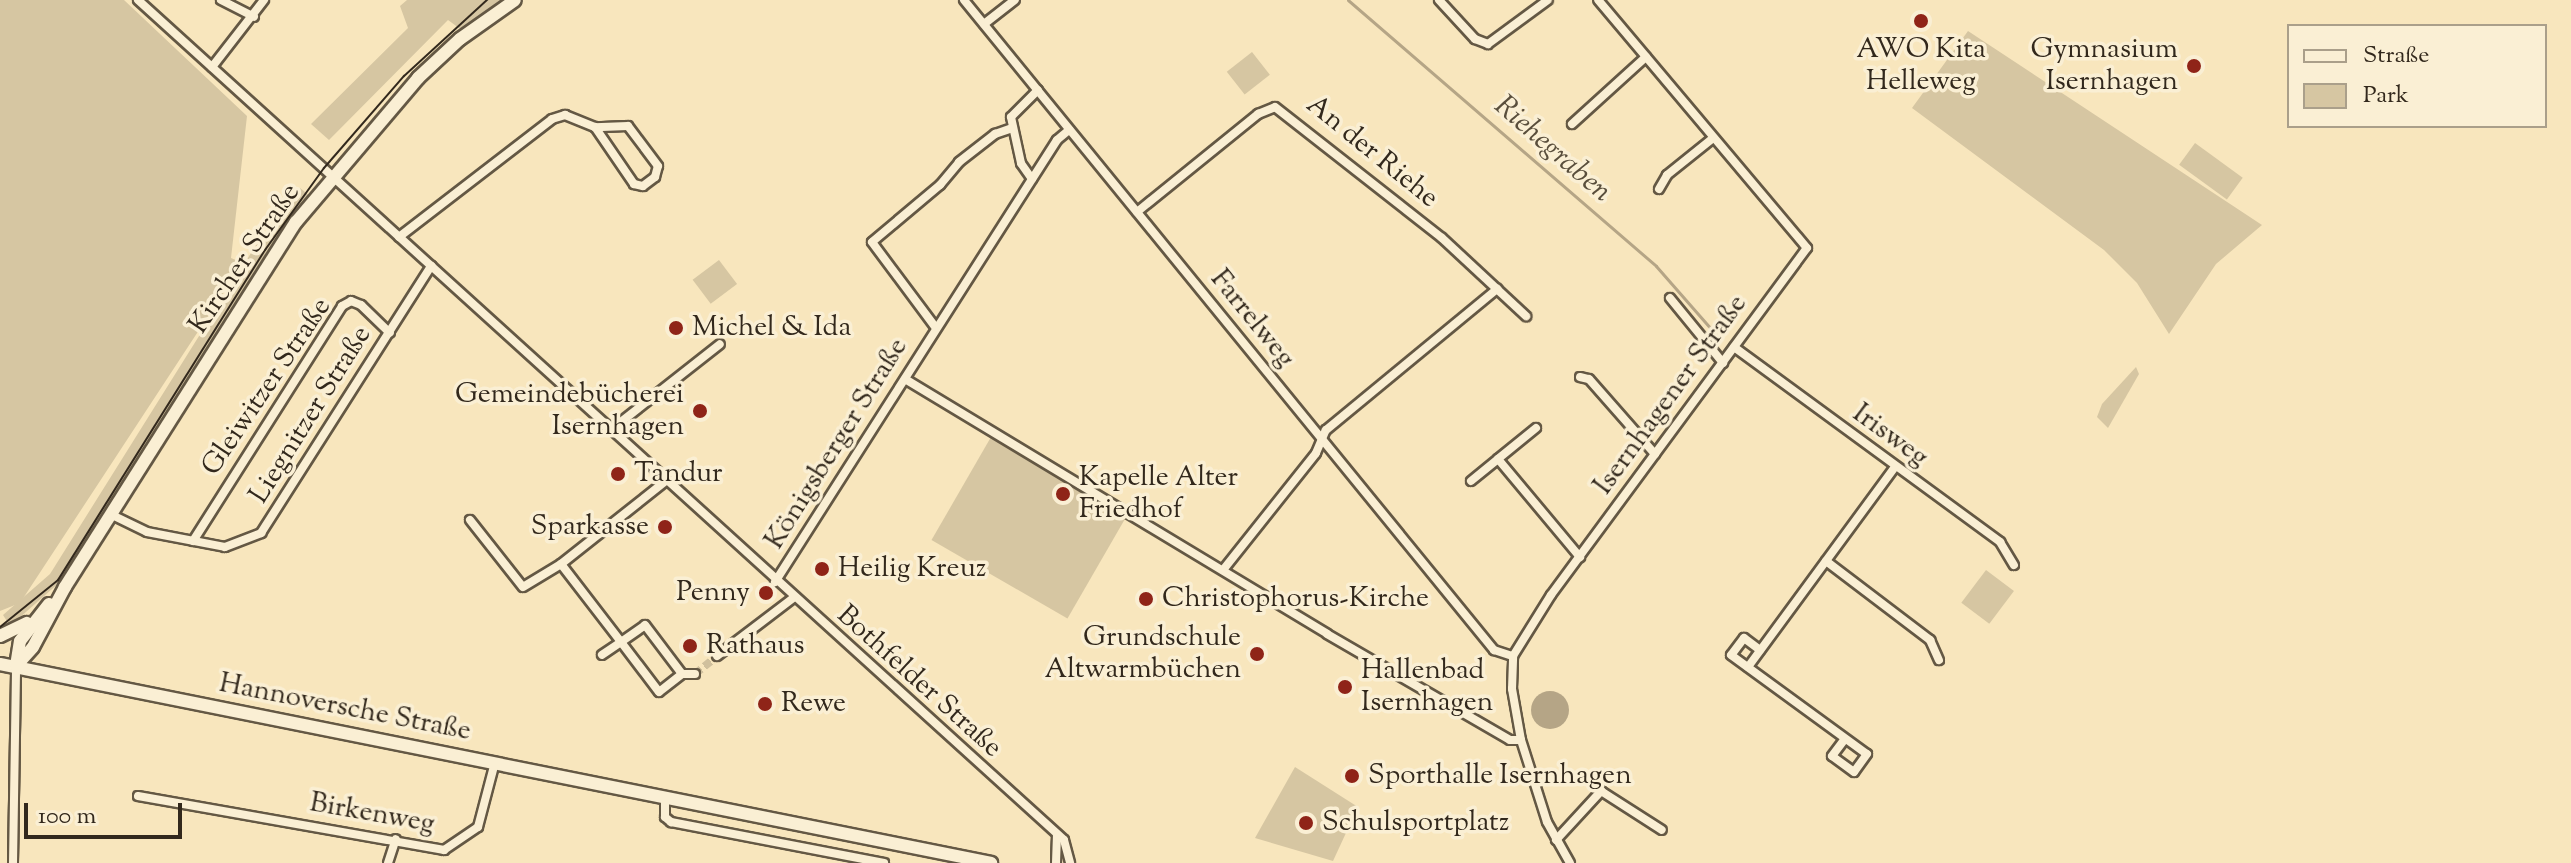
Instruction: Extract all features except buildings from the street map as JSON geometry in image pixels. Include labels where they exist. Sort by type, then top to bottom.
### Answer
[{"type":"main road","name":"Kircher Straße","points":[[16,666],[33,647],[65,587],[275,252],[332,177],[418,78],[460,39],[515,0]]},
{"type":"main road","name":"Kircher Straße","points":[[16,666],[20,641],[65,587]]},
{"type":"main road","name":"Kircher Straße","points":[[0,636],[43,611]]},
{"type":"main road","name":"Hannoversche Straße","points":[[0,656],[16,666]]},
{"type":"main road","name":"Hannoversche Straße","points":[[0,664],[665,795],[952,859],[991,863]]},
{"type":"street","name":"Bothfelder Straße","points":[[138,0],[1057,835],[1070,863]]},
{"type":"street","points":[[221,0],[254,17]]},
{"type":"street","points":[[212,67],[254,17],[264,0]]},
{"type":"street","name":"Farrelweg","points":[[964,0],[1494,650],[1513,656]]},
{"type":"street","points":[[984,24],[1015,0]]},
{"type":"street","points":[[1439,0],[1475,39],[1488,44],[1548,0]]},
{"type":"street","name":"Isernhagener Straße","points":[[1513,656],[1580,557],[1807,248],[1598,0]]},
{"type":"street","points":[[1572,124],[1646,57]]},
{"type":"street","points":[[1032,179],[1021,163],[1012,128],[1014,109],[1038,90]]},
{"type":"street","name":"An der Riehe","points":[[1137,212],[1258,114],[1275,107],[1420,220],[1526,316]]},
{"type":"street","points":[[399,237],[552,119],[565,115],[595,127],[628,126],[658,166],[655,177],[643,186],[634,184],[595,127]]},
{"type":"street","name":"Königsberger Straße","points":[[936,328],[872,242],[940,185],[959,162],[995,134],[1012,128]]},
{"type":"street","name":"Königsberger Straße","points":[[775,582],[1032,179],[1069,130]]},
{"type":"street","points":[[1659,189],[1667,175],[1713,138]]},
{"type":"street","name":"Liegnitzer Straße","points":[[110,514],[147,532],[237,545],[271,522],[431,266]]},
{"type":"street","points":[[1223,570],[1326,430],[1497,289]]},
{"type":"street","points":[[1670,298],[1723,363]]},
{"type":"street","name":"Gleiwitzer Straße","points":[[193,541],[342,306],[351,301],[361,305],[390,333]]},
{"type":"street","points":[[612,429],[720,344]]},
{"type":"street","name":"Irisweg","points":[[1734,347],[2000,542],[2014,565]]},
{"type":"street","points":[[1580,377],[1589,379],[1655,454]]},
{"type":"street","points":[[905,379],[1510,740],[1521,740]]},
{"type":"street","points":[[1471,481],[1536,428]]},
{"type":"street","points":[[1498,459],[1580,557]]},
{"type":"street","points":[[1748,667],[1895,467]]},
{"type":"street","points":[[470,520],[523,587],[561,564],[667,480]]},
{"type":"street","points":[[1826,561],[1930,640],[1939,660]]},
{"type":"street","points":[[561,564],[659,692],[682,674],[695,674]]},
{"type":"street","points":[[717,656],[793,598]]},
{"type":"street","points":[[602,655],[645,625],[682,674]]},
{"type":"street","points":[[1760,650],[1744,638],[1731,655],[1845,739]]},
{"type":"street","points":[[1513,656],[1512,689],[1521,740],[1556,840],[1570,863]]},
{"type":"street","points":[[13,863],[16,666]]},
{"type":"street","name":"Birkenweg","points":[[138,796],[396,839],[444,850],[462,843],[478,827],[495,762]]},
{"type":"street","points":[[1556,840],[1601,791],[1662,830]]},
{"type":"street","points":[[665,795],[665,817],[671,822],[884,863]]},
{"type":"street","points":[[1056,863],[1057,835]]},
{"type":"street","points":[[388,863],[396,839]]},
{"type":"green space","points":[[0,0],[124,0],[247,116],[231,258],[243,263],[20,603],[0,611]]},
{"type":"green space","points":[[407,0],[505,0],[463,31],[448,20],[329,140],[311,124],[408,28],[400,6]]},
{"type":"green space","points":[[1968,31],[2262,225],[2216,264],[2169,334],[2137,283],[2104,250],[1912,108]]},
{"type":"green space","points":[[1252,52],[1270,75],[1245,95],[1227,72]]},
{"type":"green space","points":[[2195,143],[2243,178],[2227,200],[2179,165]]},
{"type":"green space","points":[[300,188],[310,196],[269,249],[60,582],[10,626],[3,615],[50,574],[256,245]]},
{"type":"green space","points":[[719,260],[737,284],[711,304],[693,280]]},
{"type":"green space","points":[[2136,367],[2139,374],[2108,428],[2097,417],[2102,404]]},
{"type":"green space","points":[[991,437],[1127,516],[1067,619],[932,540]]},
{"type":"green space","points":[[1986,570],[2014,591],[1989,624],[1961,603]]},
{"type":"green space","name":"Schulsportplatz","points":[[1295,767],[1358,807],[1333,861],[1255,838]]},
{"type":"shaded area","points":[[1550,691],[1563,697],[1569,710],[1563,723],[1550,729],[1537,723],[1531,710],[1537,697]]},
{"type":"waterway","name":"Riehegraben","points":[[1348,0],[1656,266],[1720,339]]},
{"type":"tunnel","points":[[695,674],[717,656]]},
{"type":"tram line","points":[[0,627],[58,580],[265,250],[324,168],[404,76],[487,0]]},
{"type":"place","name":"AWO Kita Helleweg","points":[[1921,21]]},
{"type":"place","name":"Gymnasium Isernhagen","points":[[2194,66]]},
{"type":"place","name":"Michel & Ida","points":[[676,328]]},
{"type":"place","name":"Gemeindebücherei Isernhagen","points":[[700,411]]},
{"type":"place","name":"Tandur","points":[[618,474]]},
{"type":"place","name":"Kapelle Alter Friedhof","points":[[1063,494]]},
{"type":"place","name":"Sparkasse","points":[[665,527]]},
{"type":"place","name":"Heilig Kreuz","points":[[822,569]]},
{"type":"place","name":"Penny","points":[[766,593]]},
{"type":"place","name":"Christophorus-Kirche","points":[[1146,599]]},
{"type":"place","name":"Rathaus","points":[[690,646]]},
{"type":"place","name":"Grundschule Altwarmbüchen","points":[[1257,654]]},
{"type":"place","name":"Hallenbad Isernhagen","points":[[1345,687]]},
{"type":"place","name":"Rewe","points":[[765,704]]},
{"type":"place","name":"Sporthalle Isernhagen","points":[[1352,776]]},
{"type":"place","name":"Schulsportplatz","points":[[1306,823]]}]
